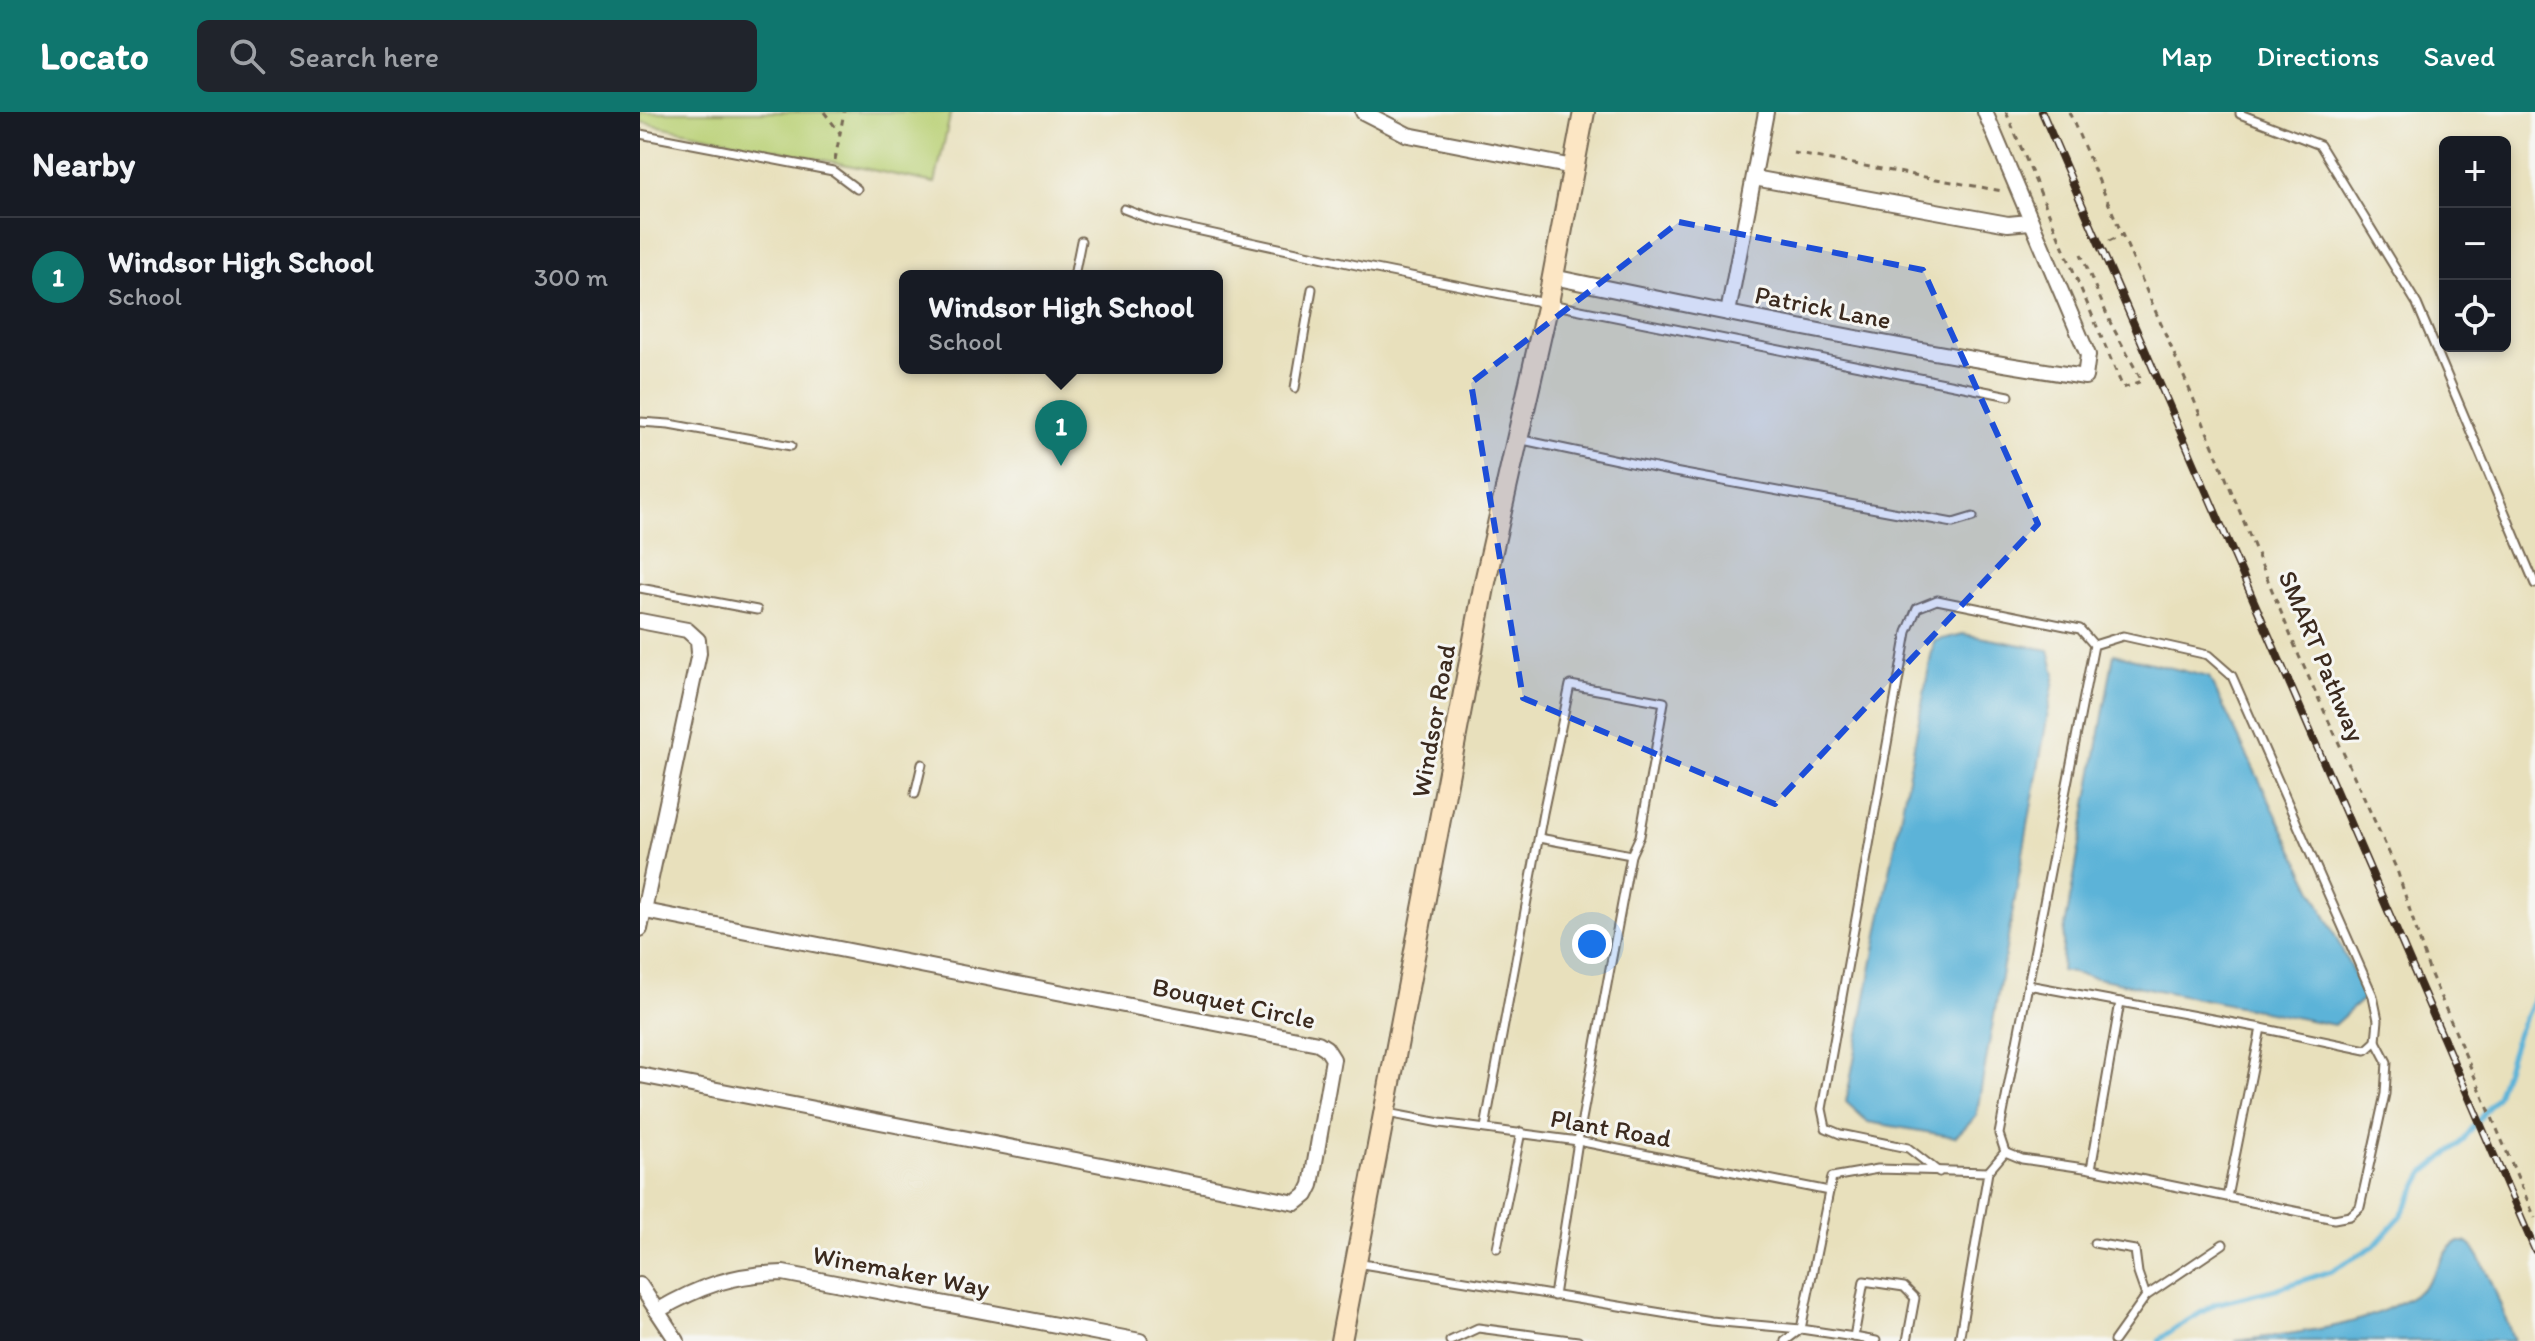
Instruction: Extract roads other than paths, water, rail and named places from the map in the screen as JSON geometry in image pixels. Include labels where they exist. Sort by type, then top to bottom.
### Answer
[{"type":"main road","name":"Windsor Road","points":[[1341,1341],[1485,582],[1548,303],[1584,112]]},
{"type":"street","points":[[1363,112],[1408,135],[1573,167]]},
{"type":"street","points":[[1728,313],[1766,112]]},
{"type":"street","points":[[1754,178],[2008,224],[2030,222],[1985,112]]},
{"type":"street","name":"Patrick Lane","points":[[1553,277],[2003,365],[2085,377],[2088,355],[2030,222]]},
{"type":"street","points":[[640,621],[687,630],[698,640],[699,653],[640,929]]},
{"type":"street","name":"Bouquet Circle","points":[[640,1075],[1296,1203],[1306,1195],[1311,1185],[1333,1059],[1326,1048],[1318,1043],[642,910]]},
{"type":"street","name":"Winemaker Way","points":[[657,1311],[721,1281],[783,1273],[1140,1341]]},
{"type":"street","points":[[640,1285],[677,1341]]},
{"type":"lane","points":[[2240,112],[2320,145],[2417,304],[2535,584]]},
{"type":"lane","points":[[640,134],[833,171],[857,189]]},
{"type":"lane","points":[[1124,209],[1155,221],[1361,266],[2009,396]]},
{"type":"lane","points":[[1075,270],[1081,241]]},
{"type":"lane","points":[[1295,388],[1312,289]]},
{"type":"lane","points":[[640,422],[669,424],[791,446]]},
{"type":"lane","points":[[1516,439],[1674,472],[1953,523],[1973,517]]},
{"type":"lane","points":[[640,588],[757,610]]},
{"type":"lane","points":[[1939,1172],[1908,1148],[1840,1134],[1826,1128],[1822,1109],[1907,632],[1917,608],[1937,600],[2080,629],[2094,645]]},
{"type":"lane","points":[[2123,636],[2208,655],[2232,676],[2373,996],[2378,1020],[2376,1041],[2387,1062],[2385,1094],[2360,1207],[2350,1216],[2334,1219],[2091,1169],[2022,1159],[2005,1152],[1999,1134],[2094,645],[2123,636]]},
{"type":"lane","points":[[1485,1128],[1570,685],[1664,702],[1640,836],[1631,855],[1578,1141],[1554,1296]]},
{"type":"lane","points":[[915,794],[922,764]]},
{"type":"lane","points":[[1539,838],[1631,855]]},
{"type":"lane","points":[[2028,985],[2366,1050],[2376,1041]]},
{"type":"lane","points":[[2091,1169],[2120,1002]]},
{"type":"lane","points":[[2227,1197],[2261,1028]]},
{"type":"lane","name":"Plant Road","points":[[1385,1113],[1578,1141],[1829,1191]]},
{"type":"lane","points":[[1497,1248],[1521,1132]]},
{"type":"lane","points":[[1959,1341],[1988,1172],[2005,1152]]},
{"type":"lane","points":[[1785,1341],[1801,1329],[1832,1177],[1878,1169],[1988,1172]]},
{"type":"lane","points":[[2094,1243],[2135,1250],[2138,1273],[2146,1296]]},
{"type":"lane","points":[[2114,1341],[2146,1296],[2223,1244]]},
{"type":"lane","points":[[1356,1263],[1711,1321],[1801,1329],[1876,1341]]},
{"type":"lane","points":[[1854,1337],[1864,1281],[1904,1287],[1915,1298],[1907,1341]]},
{"type":"lane","points":[[1450,1341],[1478,1328],[1578,1341]]},
{"type":"water","points":[[1963,634],[2049,650],[2055,674],[1976,1117],[1955,1137],[1868,1122],[1846,1102],[1934,641]]},
{"type":"water","points":[[2114,654],[2209,677],[2365,997],[2334,1025],[2061,971],[2064,933]]},
{"type":"water","points":[[2458,1242],[2466,1242],[2476,1252],[2495,1290],[2514,1341],[2235,1341],[2331,1327],[2378,1313],[2426,1285],[2448,1251]]},
{"type":"waterway","points":[[2159,1341],[2215,1304],[2331,1271],[2374,1246],[2400,1217],[2425,1172],[2460,1144],[2497,1096],[2517,1035],[2535,996]]},
{"type":"railway","points":[[2042,112],[2535,1250]]},
{"type":"place","name":"Windsor High School","points":[[1061,466]]}]
